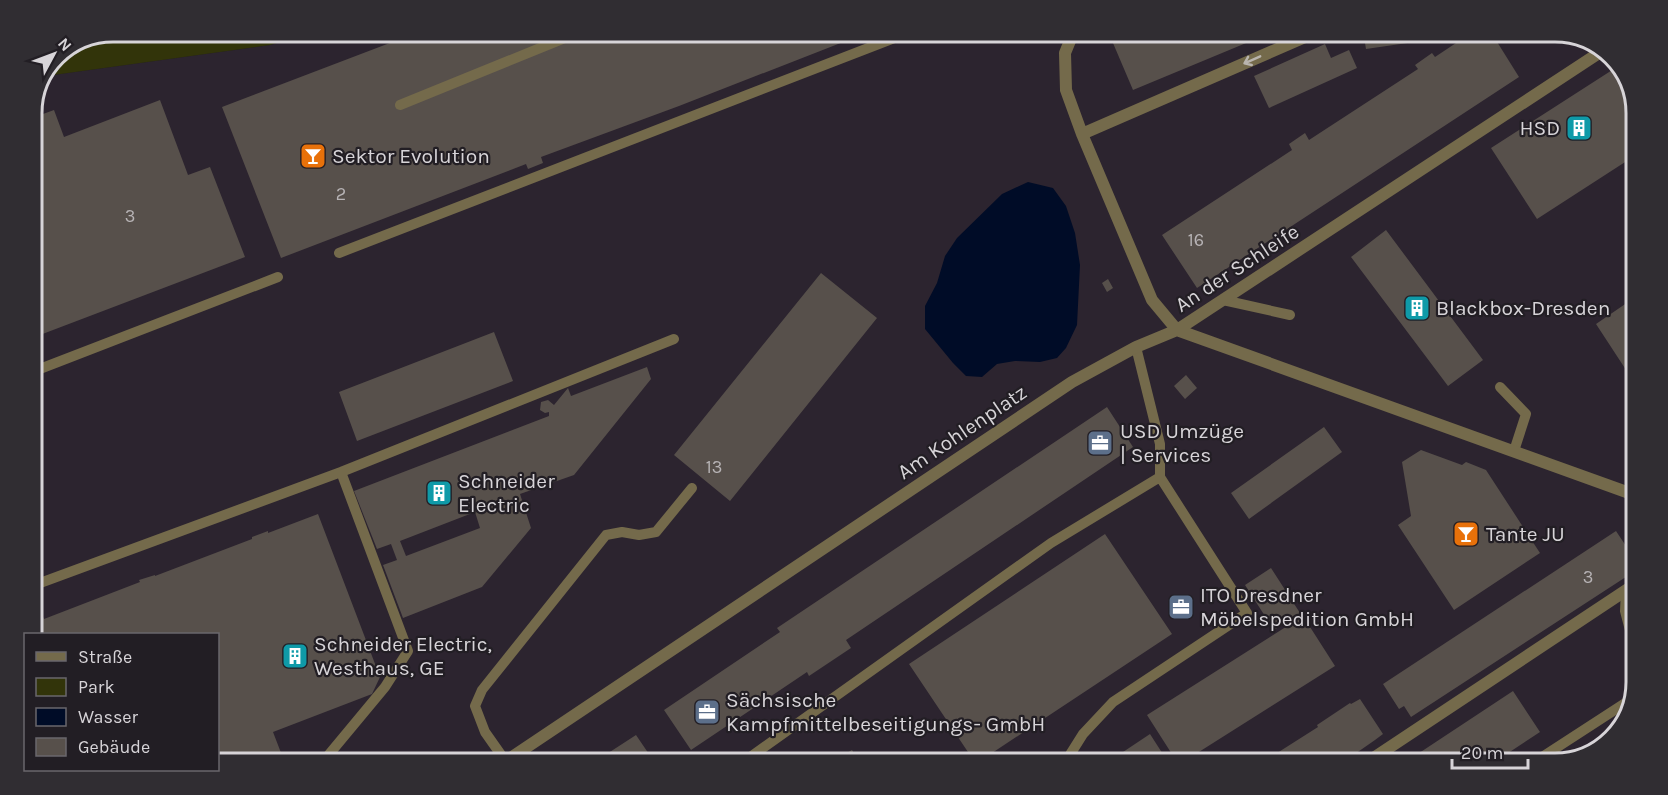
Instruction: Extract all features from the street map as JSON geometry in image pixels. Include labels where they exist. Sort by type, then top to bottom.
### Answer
[{"type":"street","points":[[1070,42],[1065,53],[1066,90],[1082,134],[1152,300],[1177,330]]},
{"type":"street","points":[[1082,134],[1294,42]]},
{"type":"street","name":"An der Schleife","points":[[1177,330],[1595,55]]},
{"type":"street","name":"An der Schleife","points":[[1177,330],[1626,492]]},
{"type":"street","name":"Am Kohlenplatz","points":[[518,753],[1072,382],[1136,347],[1177,330]]},
{"type":"street","points":[[1381,753],[1626,590]]},
{"type":"lane","points":[[400,105],[555,42]]},
{"type":"lane","points":[[339,253],[884,42]]},
{"type":"lane","points":[[42,368],[278,277]]},
{"type":"lane","points":[[1223,300],[1290,315]]},
{"type":"lane","points":[[42,582],[341,472],[674,339]]},
{"type":"lane","points":[[1071,753],[1083,734],[1113,702],[1247,613],[1160,477],[1160,444],[1136,347]]},
{"type":"lane","points":[[1500,387],[1526,414],[1514,451]]},
{"type":"lane","points":[[330,753],[385,687],[408,651],[341,472]]},
{"type":"lane","points":[[756,753],[1051,543],[1160,477]]},
{"type":"lane","points":[[500,753],[485,732],[475,706],[482,690],[606,535],[622,532],[639,535],[656,532],[692,488]]},
{"type":"lane","points":[[1548,753],[1622,705]]},
{"type":"shaded area","points":[[280,42],[1555,42],[1582,47],[1598,57],[1611,70],[1621,86],[1626,108],[1626,682],[1621,709],[1608,729],[1594,741],[1578,749],[1555,753],[219,753],[219,633],[42,633],[42,108],[48,84],[84,84],[84,71]]},
{"type":"green space","points":[[280,42],[84,71],[84,48],[99,43]]},
{"type":"water","points":[[1028,182],[1053,188],[1066,206],[1075,233],[1080,265],[1077,325],[1066,348],[1057,358],[1040,362],[1015,361],[997,364],[982,377],[966,376],[925,329],[925,306],[937,283],[945,256],[957,238],[1002,194]]},
{"type":"building","points":[[392,42],[843,42],[541,157],[543,163],[528,169],[526,164],[281,258],[222,107]]},
{"type":"building","points":[[1113,42],[1249,42],[1133,90]]},
{"type":"building","points":[[1365,42],[1414,42],[1366,49]]},
{"type":"building","points":[[1458,42],[1497,42],[1519,77],[1197,288],[1162,235],[1292,150],[1289,144],[1305,133],[1309,140],[1418,69],[1415,65],[1432,53],[1435,57]]},
{"type":"building","points":[[1325,44],[1331,58],[1349,50],[1357,68],[1269,108],[1254,76]]},
{"type":"building","name":"HSD","points":[[1611,71],[1621,86],[1626,108],[1626,161],[1537,219],[1491,148]]},
{"type":"building","points":[[160,100],[188,175],[210,167],[245,257],[42,334],[42,114],[54,110],[64,137]]},
{"type":"building","name":"Blackbox-Dresden","points":[[1386,230],[1483,360],[1448,386],[1351,257]]},
{"type":"building","points":[[821,273],[877,318],[730,501],[674,455]]},
{"type":"building","points":[[1108,279],[1113,288],[1107,292],[1102,283]]},
{"type":"building","points":[[1626,303],[1626,370],[1596,324]]},
{"type":"building","name":"Schneider Electric","points":[[494,332],[513,381],[357,441],[339,392]]},
{"type":"building","name":"Schneider Electric","points":[[647,367],[651,379],[574,475],[520,494],[531,528],[482,587],[403,618],[383,565],[397,560],[391,544],[377,549],[354,491],[549,416],[549,412],[545,413],[540,410],[541,402],[548,400],[554,405],[568,388],[571,396]],"holes":[[[475,512],[480,528],[406,556],[400,541]]]},
{"type":"building","points":[[1186,375],[1197,388],[1185,399],[1174,386]]},
{"type":"building","points":[[1107,407],[1133,447],[846,640],[851,648],[809,676],[807,672],[691,750],[664,710],[780,632],[777,628]]},
{"type":"building","points":[[1324,427],[1342,452],[1249,519],[1231,493]]},
{"type":"building","name":"Tante JU","points":[[1421,450],[1462,465],[1466,462],[1486,470],[1540,553],[1454,610],[1398,525],[1411,516],[1402,462]]},
{"type":"building","name":"Schneider Electric, Westhaus, GE","points":[[318,514],[380,677],[372,694],[273,732],[281,753],[219,753],[219,633],[42,633],[43,617],[44,619],[140,582],[139,580],[155,576],[268,531],[268,533]]},
{"type":"building","points":[[1616,531],[1626,546],[1626,577],[1411,717],[1404,706],[1399,709],[1383,684]]},
{"type":"building","points":[[1105,534],[1172,634],[992,753],[969,753],[909,664]]},
{"type":"building","points":[[1271,568],[1300,613],[1274,630],[1245,585]]},
{"type":"building","points":[[1303,616],[1335,666],[1197,753],[1171,753],[1147,715]]},
{"type":"building","points":[[1513,691],[1540,732],[1508,753],[1419,753]]},
{"type":"building","points":[[1360,699],[1383,734],[1356,753],[1277,753],[1350,703]]},
{"type":"building","points":[[1150,734],[1162,753],[1122,753]]},
{"type":"building","points":[[636,735],[648,753],[608,753]]},
{"type":"place","name":"HSD","points":[[1579,128]]},
{"type":"place","name":"Sektor Evolution","points":[[313,156]]},
{"type":"place","name":"Blackbox-Dresden","points":[[1417,308]]},
{"type":"place","name":"USD Umzüge | Services","points":[[1100,443]]},
{"type":"place","name":"Schneider Electric","points":[[439,493]]},
{"type":"place","name":"Tante JU","points":[[1466,534]]},
{"type":"place","name":"ITO Dresdner Möbelspedition GmbH","points":[[1181,607]]},
{"type":"place","name":"Schneider Electric, Westhaus, GE","points":[[295,656]]},
{"type":"place","name":"Sächsische Kampfmittelbeseitigungs- GmbH","points":[[707,712]]}]
